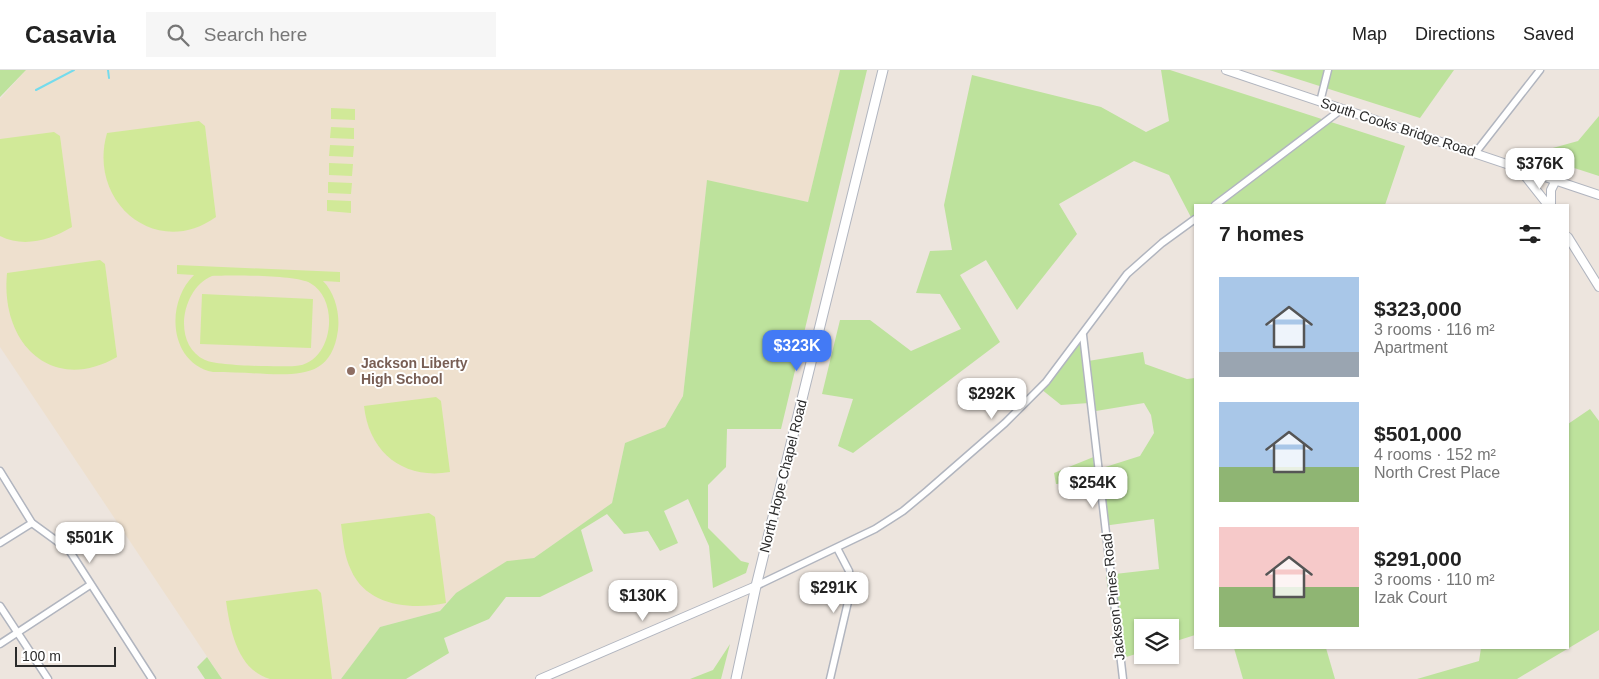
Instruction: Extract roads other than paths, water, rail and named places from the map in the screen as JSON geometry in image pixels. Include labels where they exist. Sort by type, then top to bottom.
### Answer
[{"type":"main road","name":"North Hope Chapel Road","points":[[736,679],[756,586],[883,70]]},
{"type":"street","name":"South Cooks Bridge Road","points":[[1226,70],[1518,166],[1599,195]]},
{"type":"street","points":[[1320,102],[1328,70]]},
{"type":"street","points":[[1476,152],[1540,70]]},
{"type":"street","points":[[1216,204],[1342,109]]},
{"type":"street","points":[[1518,166],[1548,204]]},
{"type":"street","points":[[1549,204],[1551,190],[1556,180]]},
{"type":"street","points":[[540,679],[756,586],[837,548],[903,511],[1027,401],[1049,378],[1083,335],[1115,288],[1127,274],[1156,248],[1194,220]]},
{"type":"street","points":[[1569,240],[1599,287]]},
{"type":"street","name":"Jackson Pines Road","points":[[1083,335],[1123,679]]},
{"type":"street","points":[[0,471],[32,523],[69,550],[152,679]]},
{"type":"street","points":[[0,543],[32,523]]},
{"type":"street","points":[[830,679],[851,589],[850,571],[837,548]]},
{"type":"street","points":[[0,644],[90,585]]},
{"type":"street","points":[[0,606],[48,679]]},
{"type":"waterway","points":[[36,90],[74,70]]},
{"type":"waterway","points":[[108,70],[109,78]]},
{"type":"place","name":"Jackson Liberty High School","points":[[351,371]]}]
